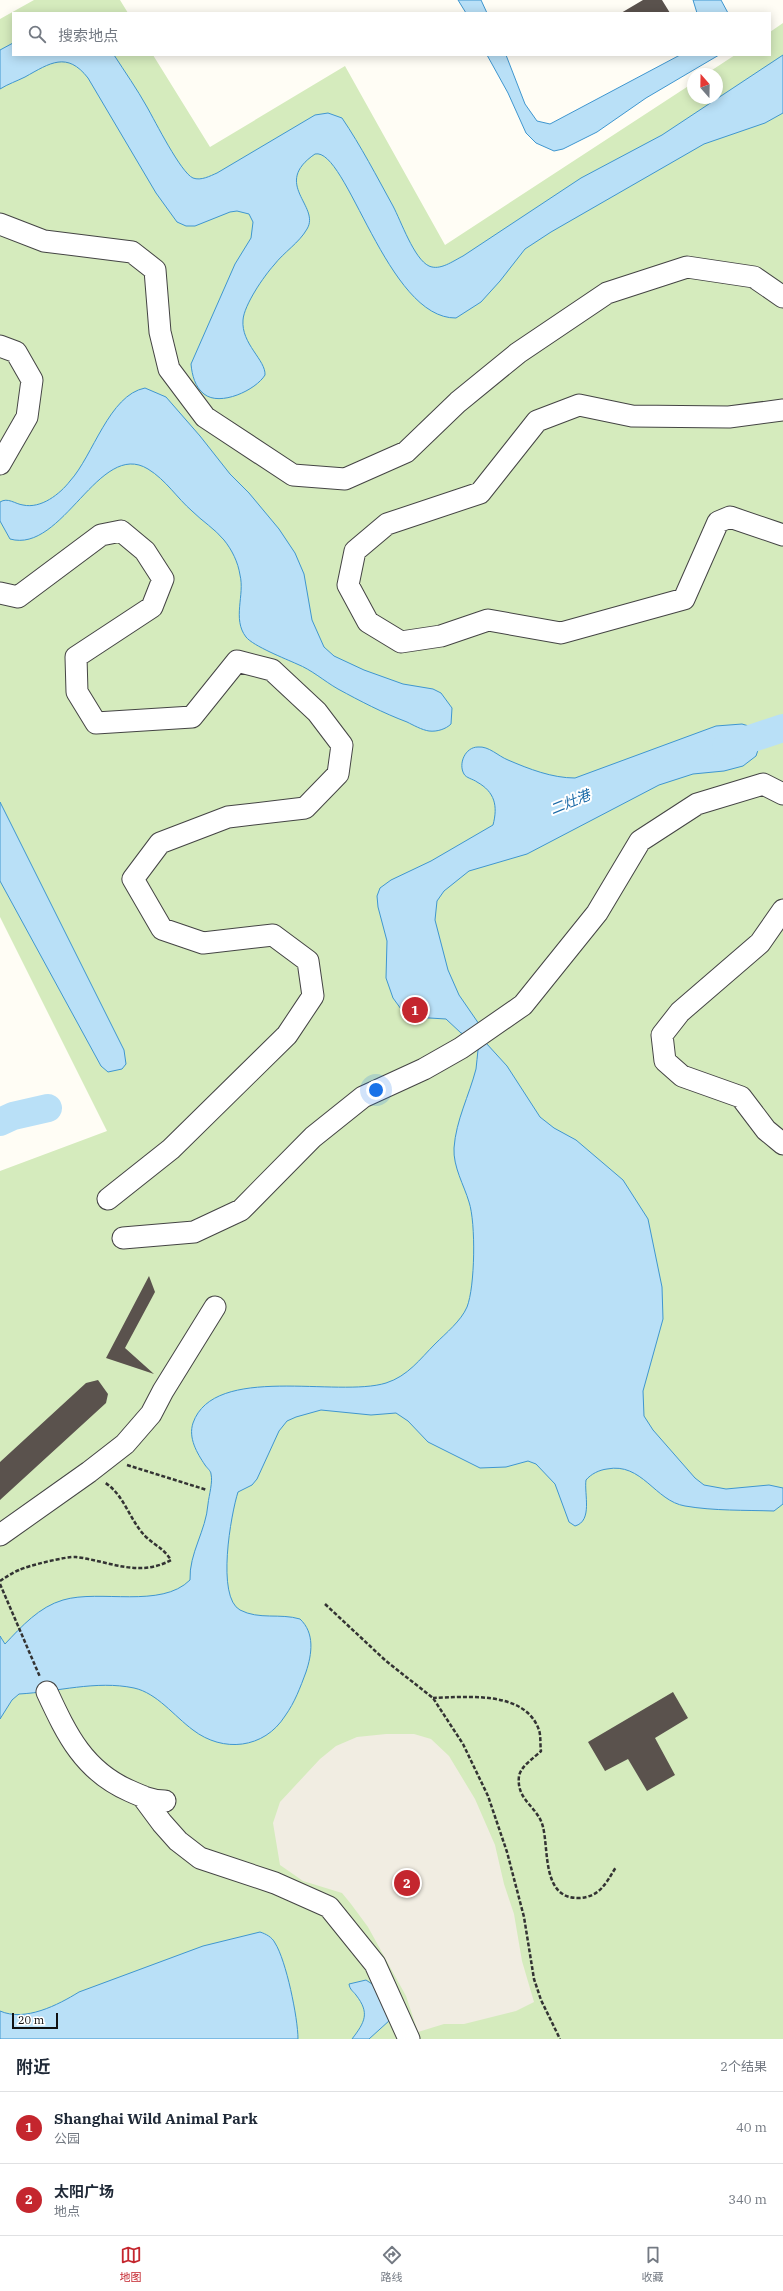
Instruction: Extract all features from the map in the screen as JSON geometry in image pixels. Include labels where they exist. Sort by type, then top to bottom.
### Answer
[{"type":"lane","points":[[0,224],[44,242],[132,252],[155,270],[160,332],[169,369],[205,417],[293,475],[345,479],[406,452],[458,402],[518,353],[608,293],[686,267],[754,277],[783,297]]},
{"type":"lane","points":[[0,346],[16,352],[32,380],[28,417],[0,464]]},
{"type":"lane","points":[[783,410],[729,417],[640,416],[579,405],[537,421],[480,493],[387,524],[355,551],[348,585],[368,622],[401,642],[441,636],[488,620],[561,633],[684,599],[718,522],[730,517],[783,536]]},
{"type":"lane","points":[[0,593],[18,597],[101,535],[120,531],[145,551],[163,579],[152,608],[76,657],[77,692],[96,723],[192,716],[237,662],[272,670],[317,712],[342,745],[338,774],[305,808],[228,816],[160,843],[133,879],[162,929],[203,943],[273,936],[308,960],[313,996],[287,1035],[171,1149],[108,1199]]},
{"type":"lane","points":[[123,1238],[194,1232],[241,1210],[313,1136],[363,1097],[424,1069],[461,1048],[524,1005],[597,913],[640,841],[697,804],[764,784],[783,794]]},
{"type":"lane","points":[[783,910],[760,943],[680,1012],[662,1036],[666,1061],[682,1076],[741,1097],[766,1130],[783,1144]]},
{"type":"lane","points":[[0,1535],[89,1472],[125,1444],[150,1414],[215,1307]]},
{"type":"lane","points":[[47,1692],[69,1738],[102,1776],[142,1796],[165,1802]]},
{"type":"lane","points":[[142,1796],[166,1828],[200,1858],[275,1883],[329,1907],[375,1964],[409,2039]]},
{"type":"path","points":[[108,1458],[207,1490]]},
{"type":"path","points":[[47,1692],[0,1583],[20,1570],[74,1557],[143,1570],[160,1567],[171,1560],[163,1548],[147,1537],[135,1522],[126,1504],[111,1486],[89,1472]]},
{"type":"path","points":[[324,1604],[386,1661],[433,1698],[463,1744],[488,1796],[507,1852],[524,1916],[534,1979],[541,2000],[560,2039]]},
{"type":"path","points":[[433,1698],[474,1696],[508,1701],[528,1714],[539,1730],[541,1751],[527,1764],[520,1774],[519,1786],[524,1800],[538,1814],[543,1827],[546,1859],[551,1878],[561,1894],[572,1898],[587,1898],[603,1890],[616,1867]]},
{"type":"green space","points":[[34,0],[120,0],[127,12],[13,12]]},
{"type":"green space","points":[[12,12],[12,56],[154,56],[210,147],[345,66],[445,245],[687,87],[687,104],[723,104],[723,68],[715,68],[733,56],[771,56],[771,31],[783,23],[783,2039],[0,2039],[0,1171],[107,1131],[0,917],[0,19]]},
{"type":"shaded area","points":[[386,1734],[414,1734],[431,1739],[449,1756],[475,1799],[495,1845],[504,1884],[514,1914],[522,1961],[534,2002],[516,2011],[464,2024],[444,2024],[418,2032],[406,1996],[368,1927],[342,1893],[303,1881],[280,1865],[273,1823],[280,1802],[320,1759],[336,1746],[357,1737]]},
{"type":"water","points":[[458,0],[481,0],[487,12],[465,12]]},
{"type":"water","points":[[693,0],[721,0],[727,12],[697,12]]},
{"type":"water","points":[[12,44],[12,56],[115,56],[143,100],[175,157],[188,174],[196,179],[205,178],[217,173],[315,115],[328,113],[342,118],[381,184],[418,256],[429,266],[438,267],[446,265],[463,256],[581,178],[662,135],[709,104],[723,104],[723,95],[783,55],[783,113],[765,123],[704,144],[551,232],[525,249],[500,281],[481,302],[456,318],[431,311],[409,292],[390,265],[341,177],[327,159],[315,154],[303,165],[297,175],[297,185],[310,220],[307,229],[300,239],[278,260],[265,276],[255,291],[244,314],[243,329],[249,344],[262,363],[265,375],[260,381],[246,391],[228,398],[219,399],[211,398],[198,388],[194,380],[191,364],[235,264],[251,238],[253,222],[249,214],[237,211],[230,212],[195,226],[186,226],[177,222],[156,193],[88,78],[73,64],[58,62],[50,64],[0,89],[0,50]]},
{"type":"water","points":[[488,56],[506,56],[525,104],[537,121],[550,124],[678,56],[717,56],[697,68],[687,68],[687,74],[646,98],[597,132],[563,149],[554,151],[536,143],[526,133],[508,93]]},
{"type":"water","points":[[145,388],[166,397],[200,436],[230,474],[249,493],[279,529],[295,553],[304,574],[312,620],[324,647],[334,656],[364,670],[403,684],[433,689],[441,693],[452,708],[451,724],[449,726],[438,731],[421,729],[380,711],[338,689],[308,669],[270,652],[250,641],[242,630],[240,623],[241,583],[238,565],[230,548],[217,532],[196,515],[160,478],[148,469],[130,464],[113,469],[97,482],[64,516],[47,530],[29,539],[10,539],[0,521],[0,502],[9,500],[30,506],[37,505],[50,499],[61,491],[78,470],[103,428],[121,402],[132,393]]},
{"type":"water","points":[[742,724],[762,730],[763,735],[756,756],[743,766],[724,771],[693,774],[659,785],[527,854],[469,871],[444,891],[437,901],[435,920],[448,970],[459,995],[479,1024],[469,1036],[461,1033],[446,1019],[413,1017],[401,1009],[393,998],[386,978],[387,941],[378,907],[377,896],[380,888],[391,880],[431,861],[493,825],[495,812],[494,800],[488,790],[465,775],[462,770],[462,761],[469,750],[478,747],[486,748],[508,760],[532,770],[549,775],[575,778],[716,726]]},
{"type":"water","points":[[0,802],[124,1050],[126,1064],[122,1069],[108,1072],[101,1066],[0,881]]},
{"type":"water","points":[[486,1043],[507,1066],[540,1117],[554,1128],[576,1140],[623,1180],[648,1219],[662,1287],[663,1319],[643,1391],[644,1416],[653,1430],[695,1478],[704,1485],[726,1489],[769,1485],[783,1488],[783,1504],[774,1511],[718,1510],[685,1506],[674,1503],[639,1476],[630,1471],[619,1468],[607,1469],[595,1473],[586,1480],[586,1513],[581,1523],[575,1526],[569,1522],[555,1484],[536,1464],[528,1461],[506,1467],[480,1468],[428,1442],[408,1421],[396,1413],[371,1415],[321,1410],[287,1421],[279,1431],[257,1479],[252,1485],[238,1492],[229,1536],[227,1573],[229,1589],[233,1602],[240,1610],[247,1613],[262,1616],[285,1616],[300,1619],[305,1625],[310,1637],[310,1658],[304,1678],[292,1705],[276,1727],[255,1741],[242,1744],[217,1742],[193,1730],[150,1695],[134,1688],[105,1685],[19,1694],[12,1700],[0,1719],[0,1636],[5,1644],[31,1618],[46,1607],[63,1600],[94,1596],[130,1597],[163,1594],[178,1589],[190,1580],[192,1561],[207,1514],[211,1485],[211,1473],[196,1450],[192,1440],[193,1423],[205,1405],[225,1394],[251,1388],[279,1386],[365,1387],[386,1383],[407,1372],[453,1327],[461,1317],[470,1298],[474,1239],[469,1202],[455,1162],[454,1148],[457,1128],[476,1069],[478,1050]]},
{"type":"water","points":[[260,1932],[269,1936],[274,1941],[283,1962],[294,2004],[298,2039],[0,2039],[0,2011],[10,2014],[20,2014],[30,2013],[51,2007],[79,1992],[203,1946]]},
{"type":"water","points":[[366,1980],[375,1986],[390,2020],[369,2039],[352,2039],[363,2022],[364,2012],[360,2001],[349,1984]]},
{"type":"building","points":[[643,0],[662,0],[669,12],[623,12]]},
{"type":"building","points":[[149,1276],[155,1292],[125,1348],[154,1374],[106,1358]]},
{"type":"building","points":[[98,1380],[108,1394],[106,1403],[0,1500],[0,1462],[86,1383]]},
{"type":"building","points":[[673,1692],[688,1718],[655,1738],[675,1775],[647,1791],[628,1759],[605,1771],[588,1742]]},
{"type":"waterway","name":"二灶港","points":[[726,747],[783,728]]},
{"type":"waterway","name":"二灶港","points":[[0,1122],[13,1116],[48,1108]]},
{"type":"place","name":"Shanghai Wild Animal Park","points":[[415,1010]]},
{"type":"place","name":"太阳广场","points":[[407,1883]]}]
